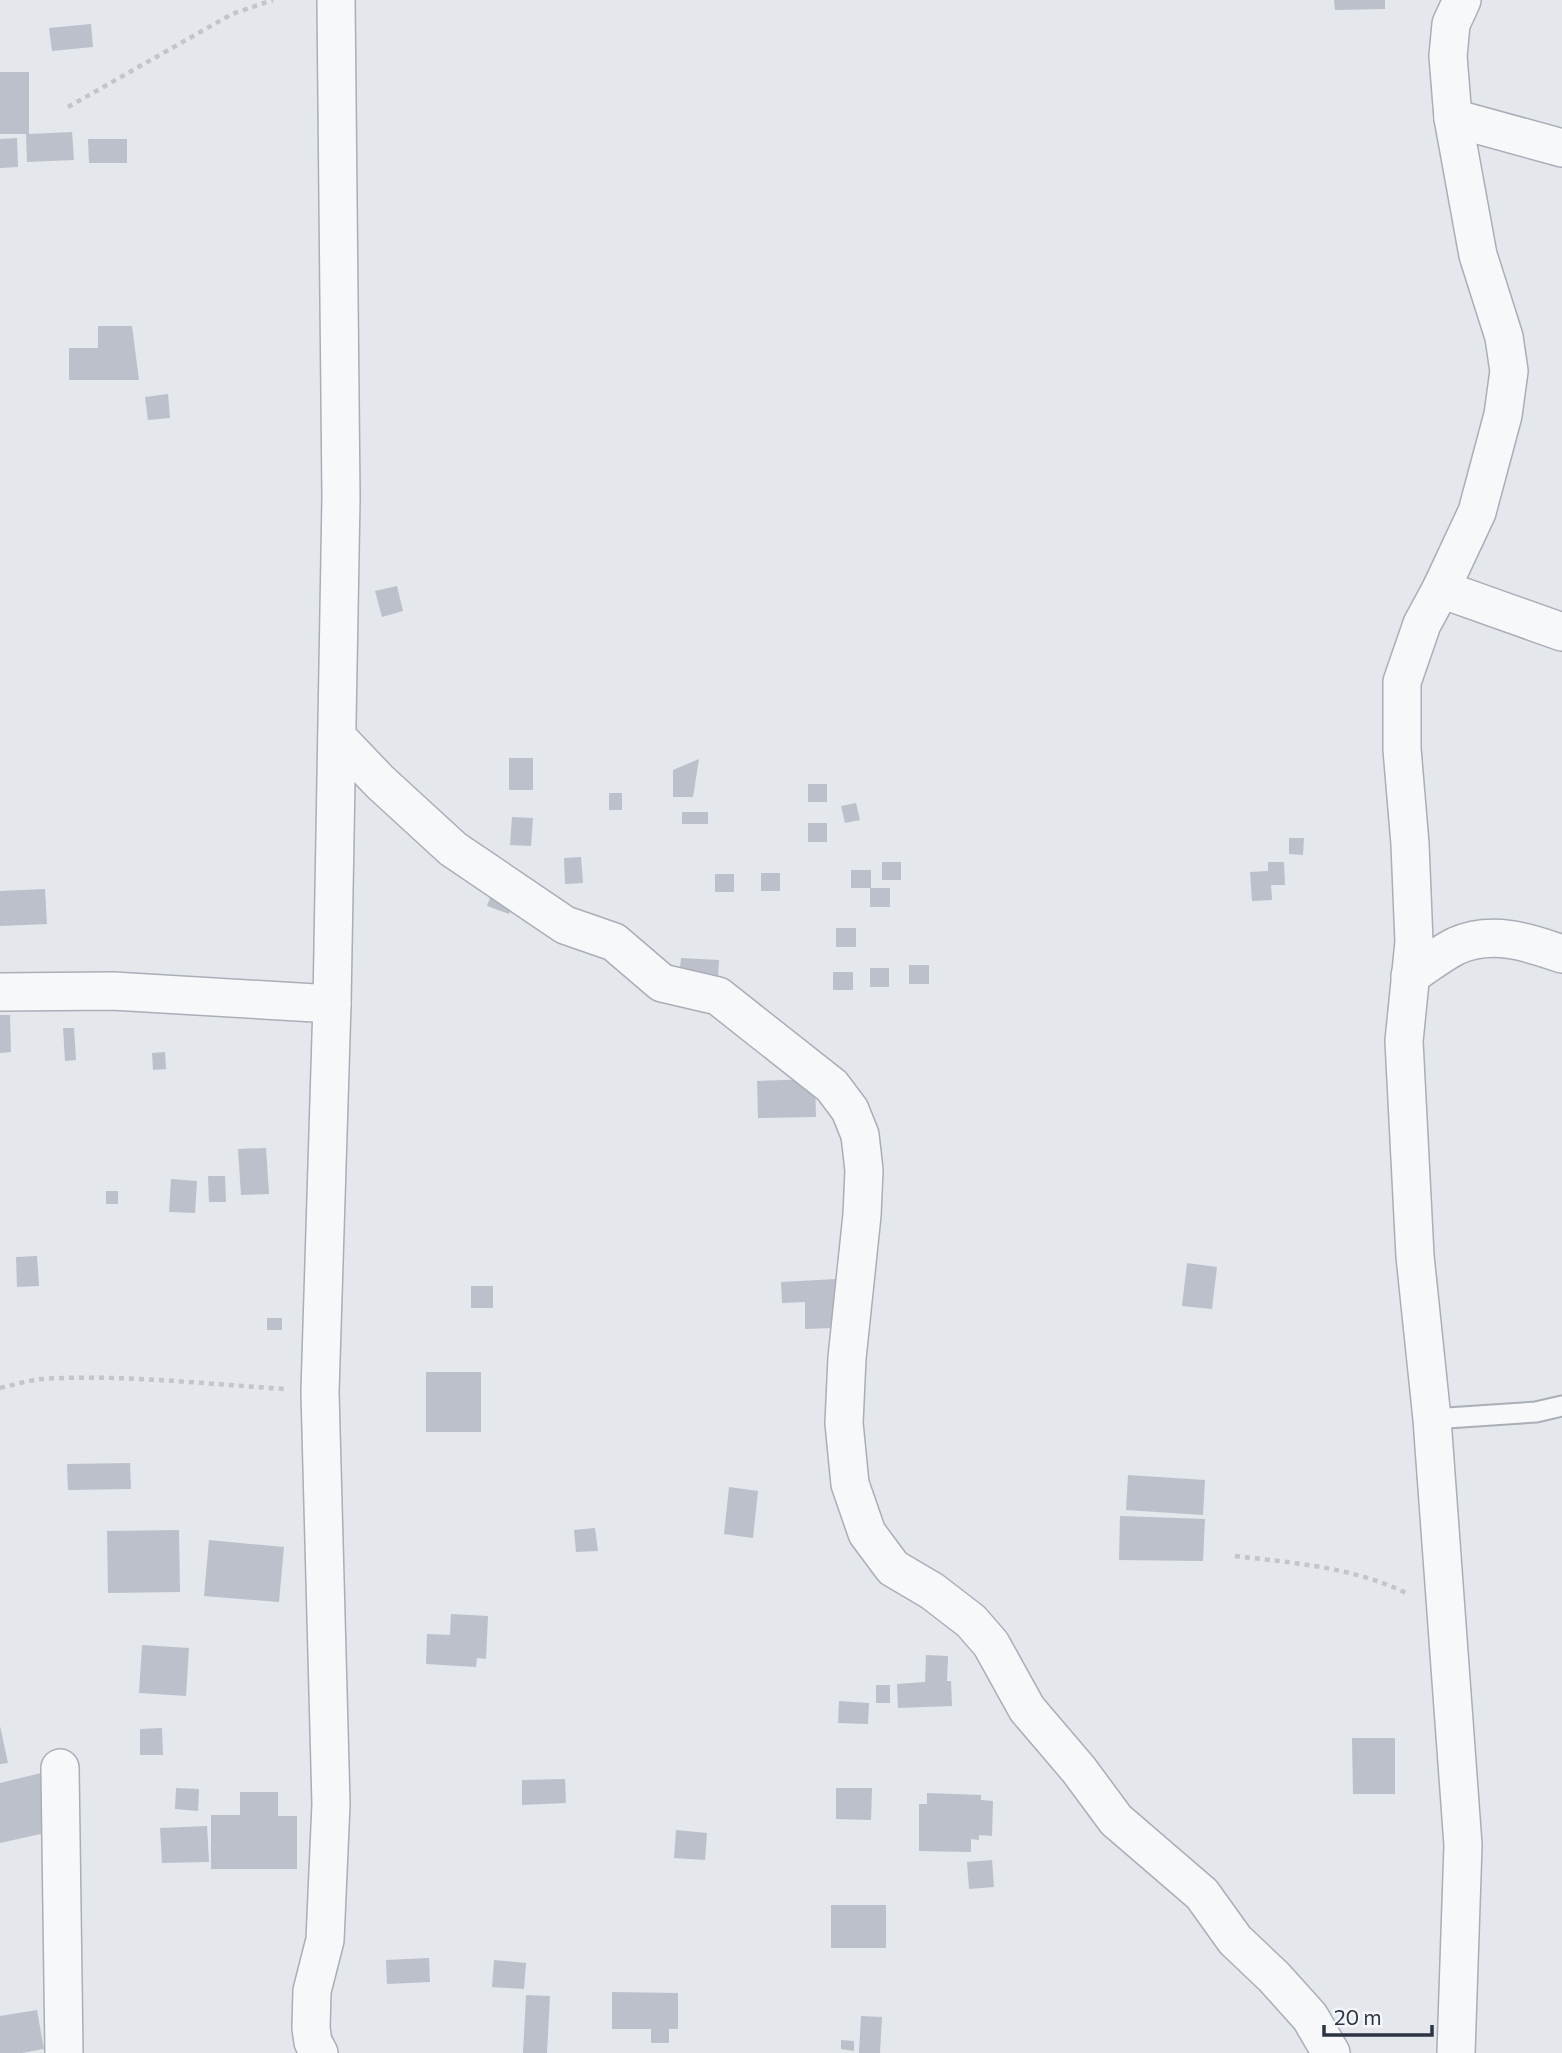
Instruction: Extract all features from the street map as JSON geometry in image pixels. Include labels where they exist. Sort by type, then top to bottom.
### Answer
[{"type":"street","points":[[308,2049],[313,1991],[325,1940],[331,1804],[320,1392],[332,1004],[341,498],[335,0]]},
{"type":"street","points":[[1456,2053],[1463,1845],[1432,1419],[1415,1256],[1404,1041],[1414,942],[1402,749],[1402,682],[1422,624],[1476,512],[1503,415],[1509,371],[1504,337],[1478,255],[1453,118],[1449,45],[1451,24],[1462,0]]},
{"type":"street","points":[[1453,118],[1562,148]]},
{"type":"street","points":[[1441,589],[1562,632]]},
{"type":"street","points":[[337,737],[380,782],[453,849],[565,925],[614,942],[662,983],[718,996],[832,1086],[850,1110],[860,1136],[864,1170],[844,1423],[850,1484],[867,1533],[893,1568],[932,1591],[971,1621],[991,1644],[1027,1709],[1062,1748],[1116,1819],[1202,1894],[1235,1940],[1274,1977],[1310,2017],[1331,2053]]},
{"type":"street","points":[[1410,976],[1457,946],[1490,937],[1526,941],[1562,954]]},
{"type":"street","points":[[0,992],[113,991],[332,1004]]},
{"type":"street","points":[[60,1768],[64,2053]]},
{"type":"lane","points":[[1432,1419],[1536,1412],[1562,1406]]},
{"type":"path","points":[[68,107],[232,14],[273,0]]},
{"type":"path","points":[[0,1388],[40,1379],[144,1380],[320,1392]]},
{"type":"path","points":[[1235,1556],[1335,1569],[1387,1584],[1446,1614]]},
{"type":"building","points":[[1334,0],[1385,0],[1385,9],[1335,10]]},
{"type":"building","points":[[91,24],[93,47],[52,51],[49,28]]},
{"type":"building","points":[[0,72],[29,72],[29,134],[72,132],[74,160],[27,162],[26,134],[0,134]]},
{"type":"building","points":[[17,138],[18,167],[0,168],[0,139]]},
{"type":"building","points":[[88,139],[127,139],[127,163],[89,163]]},
{"type":"building","points":[[98,326],[132,326],[139,380],[69,380],[69,348],[98,348]]},
{"type":"building","points":[[168,394],[170,418],[148,420],[145,397]]},
{"type":"building","points":[[397,586],[403,611],[382,617],[375,591]]},
{"type":"building","points":[[509,758],[533,758],[533,790],[509,790]]},
{"type":"building","points":[[699,759],[693,797],[673,797],[673,770]]},
{"type":"building","points":[[808,784],[827,784],[827,802],[808,802]]},
{"type":"building","points":[[609,793],[622,793],[622,810],[609,810]]},
{"type":"building","points":[[856,803],[860,820],[845,823],[841,806]]},
{"type":"building","points":[[682,812],[708,812],[708,824],[682,824]]},
{"type":"building","points":[[512,817],[533,818],[531,846],[510,845]]},
{"type":"building","points":[[808,823],[827,823],[827,842],[808,842]]},
{"type":"building","points":[[1289,838],[1304,838],[1303,855],[1289,854]]},
{"type":"building","points":[[581,857],[583,883],[565,884],[564,858]]},
{"type":"building","points":[[882,862],[901,862],[901,880],[882,880]]},
{"type":"building","points":[[1268,862],[1284,862],[1285,885],[1271,885],[1272,900],[1252,901],[1250,872],[1268,871]]},
{"type":"building","points":[[851,870],[871,870],[871,888],[851,888]]},
{"type":"building","points":[[761,873],[780,873],[780,891],[761,891]]},
{"type":"building","points":[[715,874],[734,874],[734,892],[715,892]]},
{"type":"building","points":[[870,888],[890,888],[890,907],[870,907]]},
{"type":"building","points":[[45,889],[47,924],[0,926],[0,891]]},
{"type":"building","points":[[492,892],[515,900],[509,914],[487,906]]},
{"type":"building","points":[[836,928],[856,928],[856,947],[836,947]]},
{"type":"building","points":[[681,958],[719,960],[718,980],[679,977]]},
{"type":"building","points":[[909,965],[929,965],[929,984],[909,984]]},
{"type":"building","points":[[870,968],[889,968],[889,987],[870,987]]},
{"type":"building","points":[[833,972],[853,972],[853,990],[833,990]]},
{"type":"building","points":[[0,1015],[10,1015],[11,1052],[0,1053]]},
{"type":"building","points":[[63,1028],[74,1028],[76,1060],[65,1061]]},
{"type":"building","points":[[165,1052],[166,1069],[153,1070],[152,1053]]},
{"type":"building","points":[[815,1079],[816,1117],[758,1118],[757,1081]]},
{"type":"building","points":[[266,1148],[269,1194],[241,1195],[238,1149]]},
{"type":"building","points":[[208,1176],[225,1176],[226,1202],[209,1202]]},
{"type":"building","points":[[171,1179],[197,1181],[195,1213],[169,1212]]},
{"type":"building","points":[[106,1191],[118,1191],[118,1204],[106,1204]]},
{"type":"building","points":[[37,1256],[39,1286],[17,1287],[16,1257]]},
{"type":"building","points":[[1187,1263],[1217,1267],[1212,1309],[1182,1306]]},
{"type":"building","points":[[837,1279],[839,1300],[833,1300],[833,1328],[805,1329],[805,1302],[782,1303],[781,1282]]},
{"type":"building","points":[[471,1286],[493,1286],[493,1308],[471,1308]]},
{"type":"building","points":[[267,1318],[282,1318],[282,1330],[267,1330]]},
{"type":"building","points":[[426,1372],[481,1372],[481,1432],[426,1432]]},
{"type":"building","points":[[130,1463],[131,1489],[68,1490],[67,1464]]},
{"type":"building","points":[[1128,1475],[1205,1480],[1203,1515],[1126,1510]]},
{"type":"building","points":[[729,1487],[758,1491],[753,1538],[724,1534]]},
{"type":"building","points":[[1120,1516],[1205,1519],[1203,1561],[1119,1560]]},
{"type":"building","points":[[595,1528],[598,1551],[576,1552],[574,1530]]},
{"type":"building","points":[[179,1530],[180,1592],[108,1593],[107,1531]]},
{"type":"building","points":[[209,1540],[284,1547],[279,1602],[204,1596]]},
{"type":"building","points":[[451,1614],[488,1616],[486,1659],[477,1658],[476,1667],[426,1664],[427,1634],[450,1635]]},
{"type":"building","points":[[142,1645],[189,1648],[186,1696],[139,1693]]},
{"type":"building","points":[[926,1655],[948,1656],[947,1681],[951,1681],[952,1706],[898,1708],[897,1684],[925,1682]]},
{"type":"building","points":[[876,1685],[890,1685],[890,1703],[876,1703]]},
{"type":"building","points":[[839,1701],[869,1703],[868,1724],[838,1723]]},
{"type":"building","points":[[0,1726],[8,1763],[0,1764]]},
{"type":"building","points":[[162,1728],[163,1755],[140,1755],[140,1729]]},
{"type":"building","points":[[1352,1738],[1395,1738],[1395,1794],[1353,1794]]},
{"type":"building","points":[[41,1773],[54,1831],[0,1843],[0,1783]]},
{"type":"building","points":[[565,1779],[566,1803],[522,1805],[522,1780]]},
{"type":"building","points":[[176,1788],[199,1789],[198,1811],[175,1809]]},
{"type":"building","points":[[836,1788],[872,1788],[871,1820],[836,1819]]},
{"type":"building","points":[[240,1792],[278,1792],[278,1816],[297,1816],[297,1869],[211,1869],[211,1815],[240,1815]]},
{"type":"building","points":[[927,1793],[981,1795],[981,1800],[993,1801],[992,1836],[979,1835],[979,1840],[971,1839],[971,1852],[919,1851],[919,1804],[927,1804]]},
{"type":"building","points":[[207,1826],[209,1862],[162,1863],[160,1828]]},
{"type":"building","points":[[676,1830],[707,1833],[705,1860],[674,1858]]},
{"type":"building","points":[[992,1860],[994,1887],[969,1889],[967,1862]]},
{"type":"building","points":[[831,1905],[886,1905],[886,1948],[831,1948]]},
{"type":"building","points":[[429,1958],[430,1982],[387,1984],[386,1960]]},
{"type":"building","points":[[494,1960],[526,1963],[524,1989],[492,1987]]},
{"type":"building","points":[[612,1992],[678,1993],[678,2029],[669,2029],[669,2043],[651,2043],[651,2029],[612,2029]]},
{"type":"building","points":[[526,1995],[550,1996],[547,2053],[523,2053]]},
{"type":"building","points":[[37,2010],[44,2049],[0,2053],[0,2016]]},
{"type":"building","points":[[861,2016],[882,2017],[880,2053],[859,2053]]},
{"type":"building","points":[[841,2040],[854,2041],[854,2051],[841,2049]]}]
